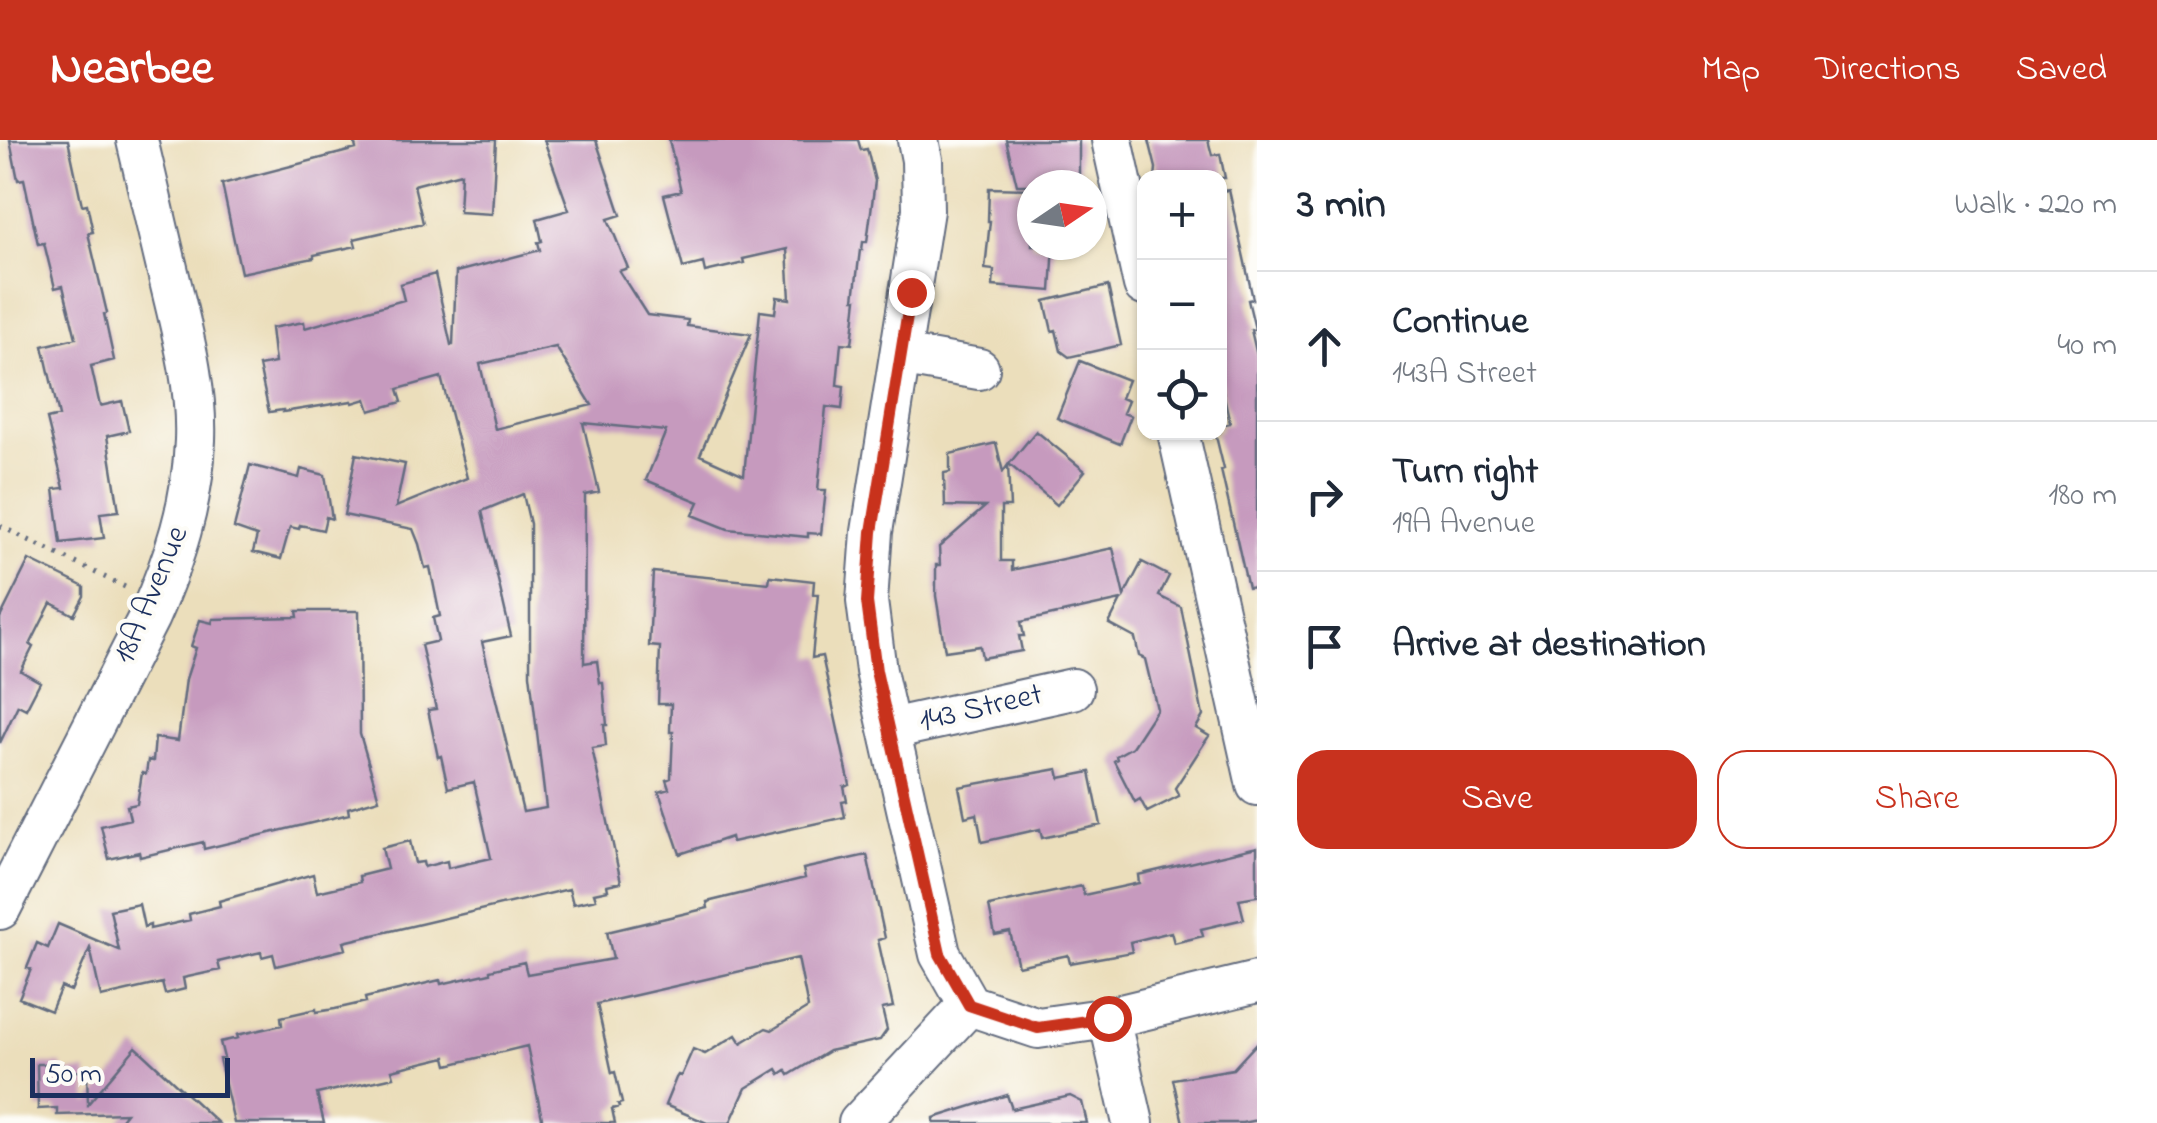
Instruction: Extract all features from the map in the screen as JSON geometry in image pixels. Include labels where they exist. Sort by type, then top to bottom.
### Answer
[{"type":"street","name":"18A Avenue","points":[[0,910],[170,570],[190,494],[195,440],[192,387],[137,140]]},
{"type":"street","points":[[918,140],[923,210],[872,532],[867,602],[876,671],[940,954],[969,1005],[1038,1028],[1108,1018],[1257,982]]},
{"type":"street","points":[[1112,140],[1139,260]]},
{"type":"street","points":[[900,356],[979,368]]},
{"type":"street","points":[[1180,440],[1257,785]]},
{"type":"street","name":"143 Street","points":[[890,730],[1072,689]]},
{"type":"street","points":[[859,1123],[969,1005]]},
{"type":"street","points":[[1108,1018],[1133,1123]]},
{"type":"path","points":[[0,526],[137,593]]},
{"type":"building","points":[[10,140],[68,140],[82,205],[87,204],[93,232],[88,233],[114,360],[91,366],[100,406],[122,401],[129,431],[107,436],[119,511],[100,513],[104,538],[61,543],[54,489],[64,488],[47,419],[59,416],[43,346],[76,338],[63,286],[55,288],[44,243],[38,244],[24,179],[18,180]]},
{"type":"building","points":[[354,140],[496,140],[492,214],[459,212],[461,173],[414,185],[423,223],[354,239],[356,246],[314,258],[241,273],[222,184],[356,149]]},
{"type":"building","points":[[544,140],[596,140],[621,215],[608,219],[628,268],[619,271],[647,315],[688,320],[687,326],[751,334],[700,455],[744,475],[760,311],[775,313],[777,297],[790,299],[787,249],[705,272],[703,263],[683,268],[664,195],[681,191],[669,140],[858,140],[861,150],[867,149],[875,181],[867,242],[863,242],[860,250],[852,344],[841,343],[837,385],[844,386],[842,409],[826,407],[818,490],[826,490],[821,534],[808,533],[808,537],[728,529],[693,515],[699,502],[646,480],[666,431],[583,423],[599,492],[585,495],[584,663],[597,661],[603,683],[606,746],[592,748],[621,882],[594,893],[596,899],[573,904],[569,889],[344,942],[346,949],[276,966],[273,954],[262,957],[261,952],[218,962],[220,970],[183,978],[185,989],[165,994],[162,983],[101,997],[90,948],[71,991],[61,987],[51,1011],[19,998],[37,943],[48,948],[58,924],[119,950],[110,910],[139,904],[144,927],[150,925],[150,929],[190,920],[189,914],[220,906],[219,901],[313,874],[317,892],[360,882],[359,876],[387,869],[382,848],[410,841],[415,863],[423,862],[424,867],[447,861],[448,868],[491,858],[474,782],[448,788],[428,710],[436,709],[421,645],[438,641],[433,618],[440,616],[430,567],[425,568],[413,529],[344,515],[356,454],[405,464],[396,507],[467,478],[441,377],[398,389],[402,402],[370,411],[366,399],[269,412],[259,366],[275,363],[271,328],[304,322],[305,328],[404,300],[400,284],[435,274],[453,345],[456,272],[540,250],[537,219],[569,210]],"holes":[[[556,347],[592,405],[495,429],[480,364]],[[523,494],[530,524],[530,674],[546,808],[523,812],[482,642],[511,636],[482,511]]]},
{"type":"building","points":[[1006,140],[1079,140],[1079,170],[1017,170],[1017,185]]},
{"type":"building","points":[[1149,140],[1208,140],[1212,155],[1220,154],[1223,170],[1156,170]]},
{"type":"building","points":[[989,188],[1017,189],[1017,260],[1053,260],[1051,291],[993,286],[994,270],[985,269]]},
{"type":"building","points":[[1227,190],[1253,299],[1248,300],[1257,356],[1257,587],[1248,588],[1217,440],[1227,440],[1230,423]]},
{"type":"building","points":[[1108,286],[1121,345],[1069,357],[1061,351],[1056,330],[1052,331],[1045,301]]},
{"type":"building","points":[[1080,361],[1128,380],[1121,398],[1128,401],[1123,413],[1131,416],[1120,444],[1057,418]]},
{"type":"building","points":[[1036,431],[1085,471],[1057,505],[1009,464]]},
{"type":"building","points":[[996,443],[1003,472],[1008,465],[1010,507],[1001,507],[1001,561],[1012,561],[1012,570],[1113,548],[1124,596],[1142,562],[1169,576],[1159,596],[1181,607],[1203,716],[1196,728],[1209,736],[1175,788],[1179,796],[1147,812],[1140,799],[1135,802],[1114,761],[1132,747],[1157,709],[1145,659],[1139,656],[1135,638],[1109,624],[1121,600],[1021,622],[1022,651],[982,658],[980,646],[945,651],[936,596],[939,547],[985,507],[945,506],[944,473],[950,472],[950,454]]},
{"type":"building","points":[[250,465],[299,478],[301,469],[325,475],[332,519],[326,517],[323,530],[290,527],[281,559],[253,552],[257,536],[234,528]]},
{"type":"building","points":[[29,560],[84,587],[84,596],[74,615],[51,603],[21,671],[40,682],[26,709],[18,705],[0,743],[0,618]]},
{"type":"building","points":[[653,572],[769,583],[770,576],[814,581],[813,594],[818,594],[812,658],[822,656],[850,785],[844,787],[845,817],[732,842],[731,837],[680,854],[659,792],[669,789],[666,780],[671,778],[673,732],[671,704],[658,704],[660,647],[649,646]]},
{"type":"building","points":[[297,611],[359,611],[360,734],[379,799],[348,808],[349,814],[204,849],[203,842],[140,857],[139,852],[109,859],[101,826],[130,819],[127,806],[137,804],[142,773],[146,774],[148,760],[153,761],[155,738],[178,741],[186,679],[196,648],[191,646],[200,620],[212,623],[213,619],[298,617]]},
{"type":"building","points":[[1058,769],[1060,778],[1090,772],[1101,825],[1042,838],[1040,829],[982,842],[977,814],[965,817],[959,787]]},
{"type":"building","points":[[1257,847],[1257,896],[1239,899],[1244,919],[1201,929],[1203,936],[1174,943],[1171,932],[1130,942],[1132,952],[1070,963],[1068,955],[1018,966],[1010,932],[995,935],[989,906],[1082,886],[1084,895],[1139,883],[1138,875]]},
{"type":"building","points":[[867,855],[885,938],[878,940],[893,1007],[882,1009],[887,1030],[880,1040],[829,1051],[789,1075],[786,1070],[780,1074],[777,1069],[746,1088],[730,1123],[707,1123],[665,1105],[693,1049],[705,1054],[736,1035],[741,1043],[808,1008],[798,958],[597,1004],[622,1103],[612,1109],[615,1123],[543,1123],[527,1046],[448,1065],[446,1057],[392,1070],[394,1077],[317,1094],[324,1123],[234,1123],[219,1059],[224,1058],[220,1042],[282,1025],[281,1017],[366,1002],[365,998],[490,973],[524,962],[527,974],[613,959],[607,932],[708,908],[707,902],[805,878],[803,869]]},
{"type":"building","points":[[1257,1043],[1257,1120],[1183,1123],[1173,1079],[1233,1069]]},
{"type":"building","points":[[136,1047],[218,1123],[118,1123],[126,1113],[57,1115],[57,1108],[38,1109],[37,1064],[62,1064],[63,1072],[87,1071],[88,1104]]},
{"type":"building","points":[[1007,1095],[1012,1109],[1070,1096],[1082,1102],[1087,1123],[934,1123],[934,1118]]},
{"type":"route","points":[[911,292],[872,532],[867,602],[876,671],[940,954],[969,1005],[1038,1028],[1108,1018]]}]
